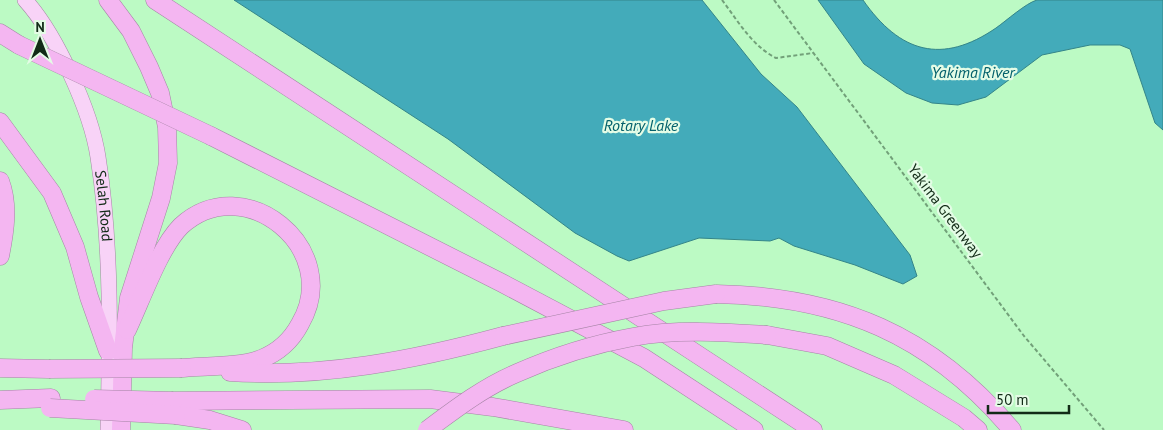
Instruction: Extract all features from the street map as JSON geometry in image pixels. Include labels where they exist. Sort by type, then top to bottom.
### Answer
[{"type":"highway","points":[[108,0],[131,31],[149,67],[160,94],[167,127],[168,163],[161,198],[129,298],[127,330],[123,348],[120,430]]},
{"type":"highway","points":[[155,0],[812,430]]},
{"type":"highway","points":[[0,33],[19,45],[211,136],[502,283],[644,358],[754,430]]},
{"type":"highway","points":[[0,122],[15,139],[52,193],[75,247],[89,297],[108,351]]},
{"type":"highway","points":[[0,181],[4,192],[6,229],[0,256]]},
{"type":"highway","points":[[127,330],[168,241],[193,217],[226,207],[243,208],[268,216],[280,223],[289,230],[299,244],[306,256],[310,270],[310,300],[305,316],[296,332],[288,343],[260,360],[182,368]]},
{"type":"highway","points":[[0,368],[182,368],[258,374],[324,370],[386,363],[438,354],[504,336],[664,301],[716,294],[752,295],[798,301],[885,328],[929,353],[957,375],[988,402],[1012,430]]},
{"type":"highway","points":[[427,430],[476,395],[516,373],[565,355],[634,337],[696,333],[766,335],[827,346],[894,375],[964,418],[978,430]]},
{"type":"highway","points":[[0,400],[174,408],[430,399],[493,407],[624,430]]},
{"type":"highway","points":[[0,406],[50,403]]},
{"type":"highway","points":[[174,408],[242,430]]},
{"type":"main road","name":"Selah Road","points":[[24,0],[55,41],[80,99],[98,155],[108,275],[108,430]]},
{"type":"path","points":[[722,0],[755,44],[776,58],[813,53]]},
{"type":"path","name":"Yakima Greenway","points":[[774,0],[1024,336],[1104,430]]},
{"type":"water","name":"Rotary Lake","points":[[234,0],[702,0],[761,74],[797,107],[910,255],[917,276],[903,284],[855,265],[794,246],[779,238],[770,241],[699,238],[629,261],[575,233],[448,139]]},
{"type":"water","name":"Yakima River","points":[[818,0],[863,0],[877,18],[892,32],[907,42],[923,48],[940,49],[958,47],[976,40],[1037,0],[1163,0],[1163,130],[1155,123],[1130,49],[1120,45],[1090,45],[1042,55],[986,97],[958,105],[932,103],[906,93],[864,64]]}]
